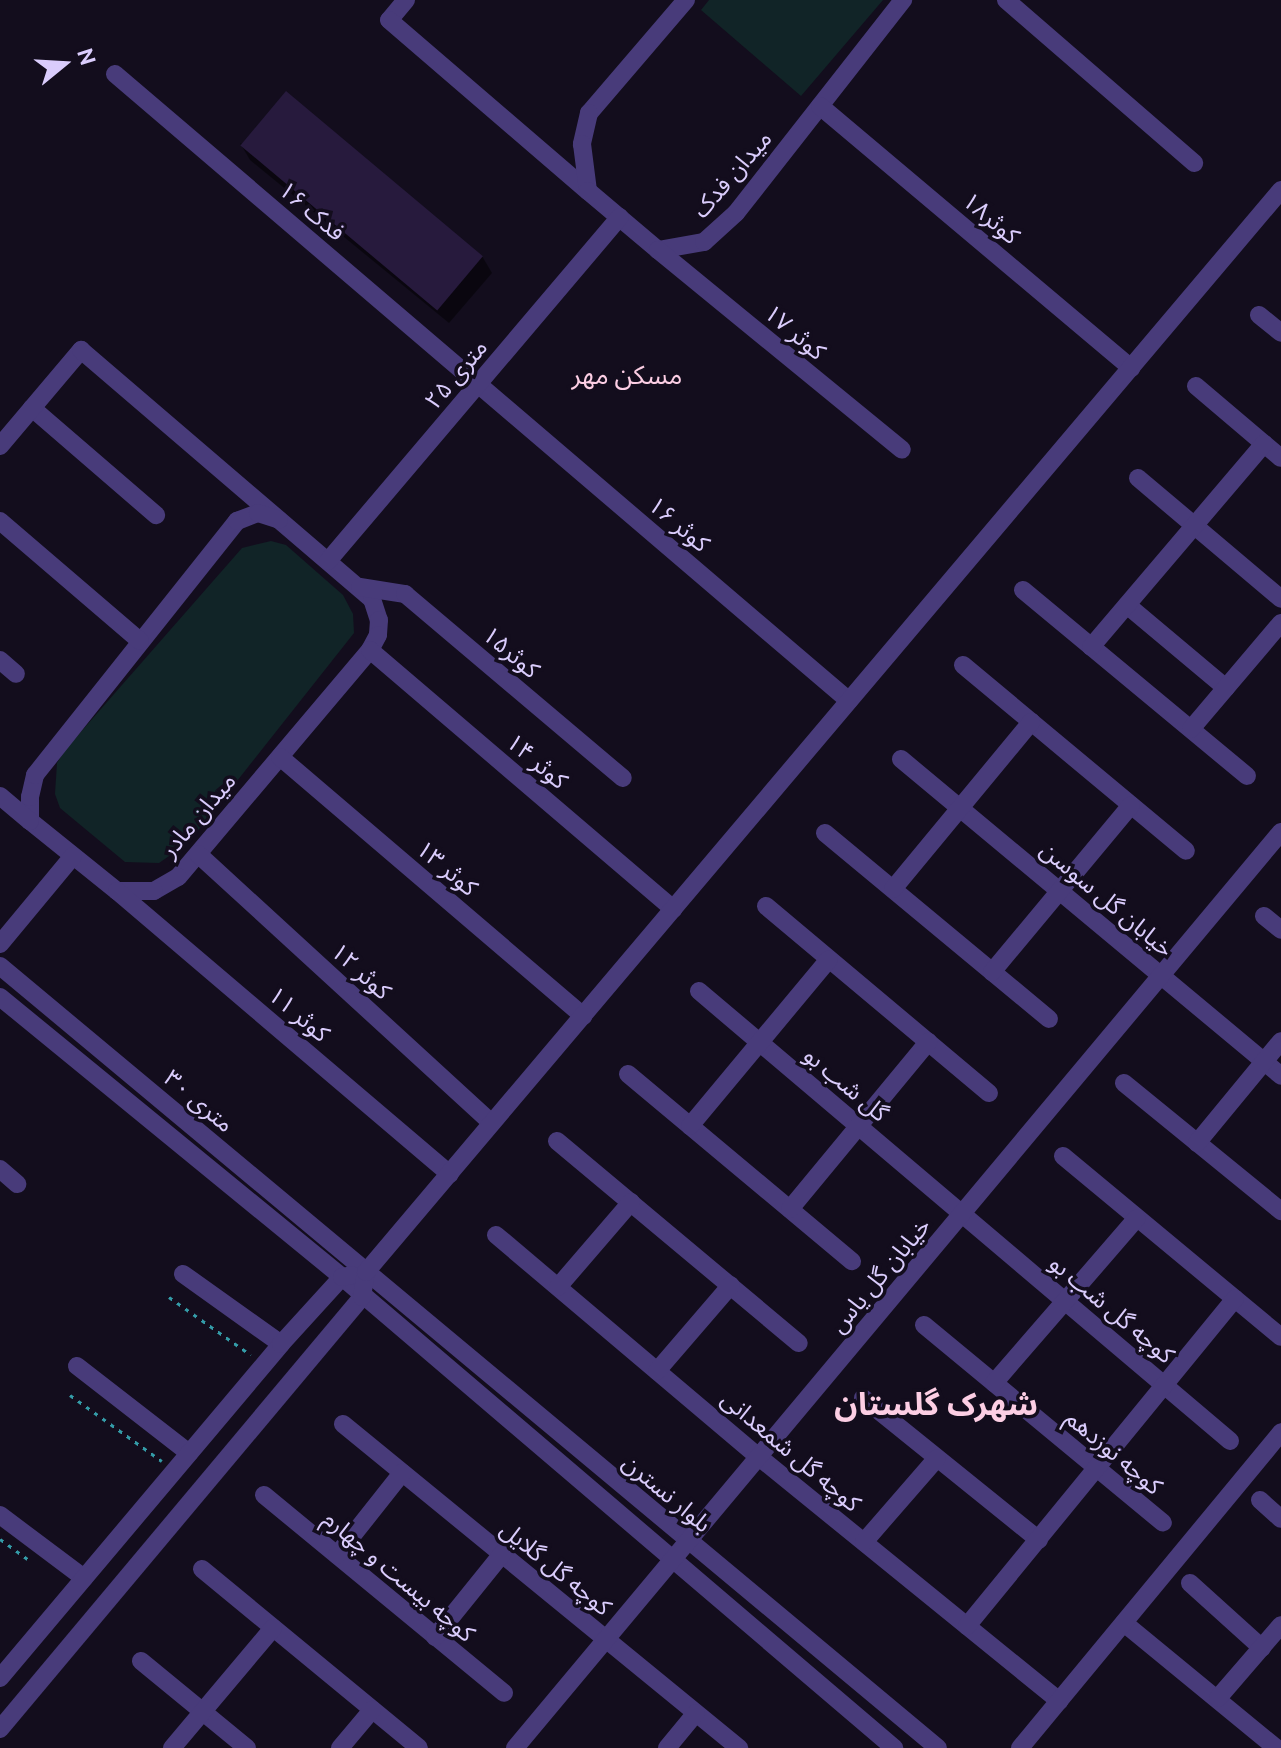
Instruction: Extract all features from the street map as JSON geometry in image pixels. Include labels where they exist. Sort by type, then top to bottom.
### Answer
[{"type":"street","points":[[406,0],[389,20],[658,250]]},
{"type":"street","name":"میدان فدک","points":[[658,250],[704,242],[736,213],[903,0]]},
{"type":"street","points":[[1006,0],[1194,163]]},
{"type":"street","points":[[588,191],[582,144],[589,113],[682,1]]},
{"type":"street","name":"فدک ۱۶","points":[[115,74],[478,384]]},
{"type":"street","name":"کوثر۱۸","points":[[820,106],[1131,368]]},
{"type":"street","points":[[0,1729],[362,1297],[366,1272],[1281,190]]},
{"type":"street","name":"۲۵ متری","points":[[328,561],[620,217]]},
{"type":"street","name":"کوثر ۱۷","points":[[658,250],[902,450]]},
{"type":"street","points":[[1259,315],[1281,333]]},
{"type":"street","points":[[0,446],[81,350],[372,599],[379,620],[378,635],[370,650]]},
{"type":"street","name":"کوثر ۱۶","points":[[478,384],[849,701]]},
{"type":"street","points":[[1196,386],[1281,458]]},
{"type":"street","points":[[32,408],[156,515]]},
{"type":"street","points":[[1091,647],[1264,444]]},
{"type":"street","points":[[1138,478],[1281,599]]},
{"type":"street","points":[[30,821],[31,786],[41,764],[237,521],[258,513],[279,520]]},
{"type":"street","points":[[0,521],[140,641]]},
{"type":"street","name":"کوثر۱۵","points":[[357,586],[405,594],[623,778]]},
{"type":"street","points":[[1023,590],[1247,776]]},
{"type":"street","points":[[1127,605],[1226,688]]},
{"type":"street","points":[[1191,729],[1281,623]]},
{"type":"street","name":"میدان مادر","points":[[117,891],[145,893],[163,888],[178,877],[370,650]]},
{"type":"street","name":"کوثر ۱۴","points":[[370,650],[673,909]]},
{"type":"street","points":[[0,660],[16,674]]},
{"type":"street","points":[[963,665],[1186,851]]},
{"type":"street","points":[[893,889],[1031,722]]},
{"type":"street","name":"کوثر ۱۳","points":[[280,757],[583,1016]]},
{"type":"street","name":"خیابان گل سوسن","points":[[901,759],[1281,1076]]},
{"type":"street","points":[[0,796],[117,891]]},
{"type":"street","points":[[992,972],[1131,805]]},
{"type":"street","points":[[825,833],[1049,1019]]},
{"type":"street","name":"خیابان گل یاس","points":[[515,1748],[1161,975],[1277,845]]},
{"type":"street","name":"کوثر ۱۲","points":[[198,854],[492,1123]]},
{"type":"street","points":[[0,944],[73,856]]},
{"type":"street","name":"کوثر ۱۱","points":[[117,891],[450,1174]]},
{"type":"street","points":[[766,906],[989,1093]]},
{"type":"street","points":[[1264,916],[1281,930]]},
{"type":"street","points":[[690,1126],[829,959]]},
{"type":"street","name":"۳۰ متری","points":[[0,966],[366,1272]]},
{"type":"street","name":"گل شب بو","points":[[699,991],[962,1213]]},
{"type":"street","name":"۳۰ متری","points":[[0,997],[342,1277],[362,1297]]},
{"type":"street","points":[[1197,1143],[1281,1041]]},
{"type":"street","points":[[790,1209],[928,1042]]},
{"type":"street","points":[[628,1074],[852,1261]]},
{"type":"street","points":[[1124,1083],[1281,1211]]},
{"type":"street","points":[[557,1141],[799,1343]]},
{"type":"street","points":[[1063,1156],[1281,1337]]},
{"type":"street","points":[[0,1169],[17,1184]]},
{"type":"street","points":[[558,1287],[631,1202]]},
{"type":"street","name":"کوچه گل شب بو","points":[[962,1213],[1230,1441]]},
{"type":"street","points":[[994,1383],[1137,1218]]},
{"type":"street","name":"کوچه گل شمعدانی","points":[[496,1235],[759,1457],[1059,1701]]},
{"type":"street","points":[[0,1678],[281,1344],[342,1277],[366,1272]]},
{"type":"street","name":"بلوار نسترن","points":[[366,1272],[938,1748]]},
{"type":"street","points":[[183,1274],[281,1344]]},
{"type":"street","points":[[657,1371],[731,1285]]},
{"type":"street","name":"بلوار نسترن","points":[[362,1297],[894,1748]]},
{"type":"street","points":[[967,1626],[1235,1299]]},
{"type":"street","name":"کوچه نوزدهم","points":[[924,1325],[1163,1523]]},
{"type":"street","points":[[77,1366],[189,1453]]},
{"type":"street","points":[[863,1398],[1039,1540]]},
{"type":"street","name":"کوچه گل گلایل","points":[[343,1424],[739,1748]]},
{"type":"street","points":[[1020,1748],[1281,1432]]},
{"type":"street","points":[[864,1542],[937,1458]]},
{"type":"street","points":[[337,1555],[402,1473]]},
{"type":"street","name":"کوچه بیست و چهارم","points":[[264,1495],[504,1693]]},
{"type":"street","points":[[1260,1500],[1281,1519]]},
{"type":"street","points":[[0,1515],[84,1578]]},
{"type":"street","points":[[435,1637],[502,1554]]},
{"type":"street","points":[[202,1569],[419,1748]]},
{"type":"street","points":[[1190,1583],[1262,1648]]},
{"type":"street","points":[[1124,1623],[1276,1748]]},
{"type":"street","points":[[1218,1698],[1281,1625]]},
{"type":"street","points":[[172,1748],[273,1628]]},
{"type":"street","points":[[141,1661],[247,1748]]},
{"type":"street","points":[[340,1748],[372,1710]]},
{"type":"street","points":[[667,1748],[696,1713]]},
{"type":"path","points":[[169,1297],[264,1364]]},
{"type":"path","points":[[70,1395],[174,1471]]},
{"type":"green space","points":[[709,0],[883,0],[801,96],[701,10]]},
{"type":"green space","points":[[271,541],[286,545],[343,595],[353,614],[354,633],[188,843],[159,863],[125,862],[60,808],[55,794],[57,763],[65,750],[242,548]]},
{"type":"building","points":[[286,91],[483,256],[437,311],[240,145]]},
{"type":"district","name":"مسکن مهر","points":[[627,375]]},
{"type":"district","name":"شهرک گلستان","points":[[936,1403]]}]
